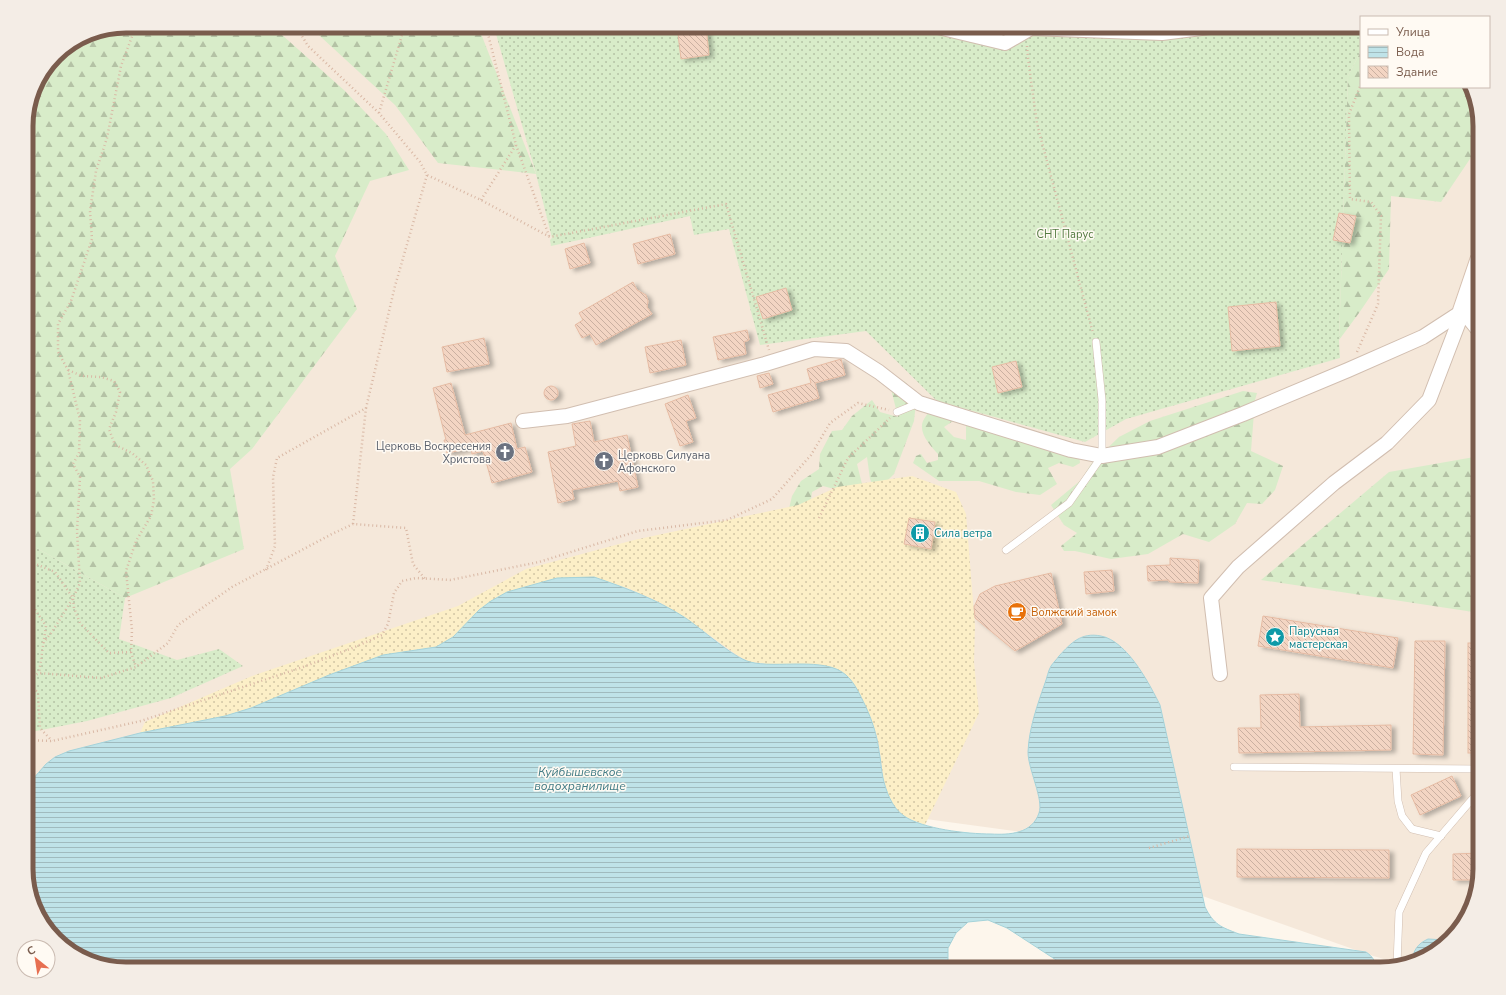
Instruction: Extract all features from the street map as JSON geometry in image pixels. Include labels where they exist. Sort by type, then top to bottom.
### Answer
[{"type":"street","points":[[963,33],[1005,43],[1022,33]]},
{"type":"street","points":[[1220,674],[1211,598],[1238,567],[1334,483],[1387,443],[1429,400],[1473,282]]},
{"type":"street","points":[[523,421],[567,416],[773,362],[814,349],[846,351],[879,372],[919,403],[1072,450],[1102,456],[1158,447],[1348,370],[1423,337],[1463,312]]},
{"type":"street","points":[[1463,312],[1473,324]]},
{"type":"lane","points":[[1006,550],[1069,503],[1102,456],[1102,400],[1096,342]]},
{"type":"lane","points":[[897,412],[919,403]]},
{"type":"lane","points":[[1234,768],[1473,769]]},
{"type":"lane","points":[[1396,769],[1398,801],[1402,816],[1412,829],[1441,836]]},
{"type":"lane","points":[[1397,960],[1399,912],[1426,853],[1473,798]]},
{"type":"path","points":[[44,643],[73,598],[80,583],[77,531],[80,477],[73,464],[79,453],[80,420],[68,370],[58,352],[58,324],[71,301],[92,239],[90,211],[96,171],[107,138],[121,66],[133,33]]},
{"type":"path","points":[[300,33],[308,46],[379,113],[420,162],[426,175],[395,286],[366,408],[353,524]]},
{"type":"path","points":[[379,113],[402,35],[404,33]]},
{"type":"path","points":[[488,33],[516,145],[550,237]]},
{"type":"path","points":[[1030,33],[1027,46],[1037,124],[1096,342]]},
{"type":"path","points":[[1348,370],[1378,304],[1381,216],[1371,202],[1350,199],[1349,114],[1360,86]]},
{"type":"path","points":[[481,200],[516,145]]},
{"type":"path","points":[[426,175],[481,200],[550,237],[726,204],[773,362]]},
{"type":"path","points":[[68,370],[82,376],[102,377],[114,381],[120,392],[116,412],[109,429],[114,445],[132,453],[146,465],[152,481],[154,500],[151,516],[136,541],[126,571],[132,630],[131,652],[136,667]]},
{"type":"path","points":[[33,740],[52,741],[141,721],[303,667],[382,635],[388,624],[394,593],[402,581],[416,578],[450,580],[539,562],[638,531],[727,520],[772,499],[811,455],[830,423],[858,403],[897,412]]},
{"type":"path","points":[[265,570],[275,546],[272,477],[277,458],[366,408]]},
{"type":"path","points":[[819,518],[848,458],[897,412]]},
{"type":"path","points":[[33,677],[39,673],[101,678],[136,667],[168,643],[178,625],[232,587],[353,524],[406,528],[413,564],[425,579]]},
{"type":"path","points":[[33,563],[55,572],[73,598],[74,608],[80,623],[99,644],[109,653],[131,652]]},
{"type":"path","points":[[33,606],[46,626],[39,673]]},
{"type":"path","points":[[33,688],[38,692],[40,728],[52,741]]},
{"type":"path","points":[[1148,848],[1190,836]]},
{"type":"shaded area","points":[[126,33],[1360,33],[1360,88],[1464,88],[1468,96],[1473,120],[1473,875],[1468,899],[1457,921],[1441,939],[1421,952],[1410,957],[1391,961],[1021,832],[904,816],[436,647],[33,784],[33,120],[40,90],[52,69],[79,45],[102,36]]},
{"type":"green space","points":[[126,33],[280,33],[345,91],[386,134],[409,170],[370,181],[335,256],[357,309],[252,449],[230,469],[244,549],[125,598],[33,546],[33,120],[36,102],[40,90],[52,69],[65,56],[79,45],[102,36]]},
{"type":"green space","points":[[317,33],[481,33],[536,174],[438,163],[395,105]]},
{"type":"green space","name":"СНТ Парус","points":[[1360,33],[1360,53],[1348,76],[1339,340],[1340,358],[1126,419],[1085,442],[937,401],[866,331],[760,345],[729,229],[694,235],[690,216],[551,246],[550,240],[552,238],[536,174],[496,34]]},
{"type":"green space","points":[[1360,53],[1360,88],[1464,88],[1468,96],[1473,120],[1473,154],[1441,202],[1391,196],[1389,269],[1339,340],[1348,76]]},
{"type":"green space","points":[[904,381],[917,394],[914,421],[894,474],[876,492],[870,479],[867,457],[857,464],[864,492],[853,494],[823,486],[812,492],[810,507],[786,521],[792,496],[801,481],[819,469],[820,454],[832,431],[842,430],[852,416],[872,400],[880,412],[898,417],[891,389]]},
{"type":"green space","points":[[1243,391],[1257,393],[1255,400],[1251,451],[1283,466],[1275,490],[1262,504],[1247,503],[1235,524],[1209,542],[1183,534],[1148,554],[1111,559],[1075,551],[1064,551],[1061,546],[1077,533],[1064,525],[1051,505],[1081,480],[1091,464],[1119,437],[1150,421]]},
{"type":"green space","points":[[947,408],[953,421],[944,427],[954,437],[966,440],[966,424],[1078,446],[1080,463],[1073,467],[1059,463],[1048,468],[1057,484],[1040,495],[1016,492],[979,481],[939,481],[913,463],[916,456],[921,454],[927,463],[938,460],[938,454],[926,439],[922,426],[923,421],[930,410]]},
{"type":"green space","points":[[1473,457],[1473,612],[1261,580],[1389,472]]},
{"type":"green space","points":[[33,546],[125,598],[119,639],[177,660],[219,649],[243,666],[171,698],[87,721],[33,732]]},
{"type":"sand","points":[[912,476],[956,492],[966,514],[975,626],[974,662],[979,713],[925,825],[905,817],[895,807],[890,798],[886,789],[877,736],[858,691],[762,663],[749,662],[661,603],[630,589],[594,577],[464,626],[453,637],[436,647],[383,655],[329,675],[251,708],[225,716],[140,733],[145,722],[252,676],[458,606],[526,569],[634,540],[798,505],[837,487]]},
{"type":"water","name":"Куйбышевское водохранилище","points":[[594,577],[640,594],[684,617],[734,654],[750,662],[761,664],[813,664],[837,669],[846,675],[857,689],[870,716],[877,739],[884,783],[890,799],[896,809],[912,821],[958,832],[1005,834],[1019,832],[1031,825],[1036,820],[1040,807],[1038,792],[1030,767],[1028,752],[1034,717],[1049,670],[1059,656],[1072,643],[1082,637],[1094,635],[1111,639],[1128,654],[1136,664],[1160,705],[1205,907],[1215,922],[1239,934],[1366,952],[1374,962],[1059,962],[1007,928],[988,920],[968,922],[956,933],[948,948],[948,962],[126,962],[96,957],[74,946],[52,926],[45,916],[38,899],[33,875],[33,779],[46,764],[55,757],[69,751],[140,733],[225,716],[251,708],[329,675],[383,655],[436,647],[453,637],[479,610],[491,601],[507,592],[557,578]]},
{"type":"water","points":[[1428,939],[1440,940],[1432,946],[1413,956],[1416,948]]},
{"type":"building","points":[[678,33],[707,33],[709,55],[681,59]]},
{"type":"building","points":[[1339,213],[1356,216],[1350,243],[1333,240]]},
{"type":"building","points":[[670,234],[675,254],[638,264],[633,244]]},
{"type":"building","points":[[584,243],[590,263],[570,269],[565,249]]},
{"type":"building","points":[[633,282],[637,290],[646,295],[648,301],[647,307],[652,314],[596,345],[590,334],[582,338],[575,325],[583,320],[579,313]]},
{"type":"building","points":[[786,288],[792,310],[763,319],[756,297]]},
{"type":"building","points":[[1276,302],[1280,346],[1232,351],[1228,307]]},
{"type":"building","points":[[747,330],[749,340],[744,342],[746,354],[718,360],[713,337]]},
{"type":"building","points":[[484,338],[489,364],[447,372],[442,347]]},
{"type":"building","points":[[681,340],[686,365],[650,373],[645,347]]},
{"type":"building","points":[[841,359],[845,375],[815,383],[819,398],[773,412],[768,395],[811,383],[807,369]]},
{"type":"building","points":[[1016,361],[1022,387],[998,393],[992,367]]},
{"type":"building","points":[[769,373],[773,384],[760,388],[757,376]]},
{"type":"building","name":"Церковь Воскресения Христова","points":[[451,383],[465,435],[511,423],[517,449],[525,447],[532,472],[492,483],[483,451],[472,454],[471,448],[447,453],[444,440],[446,440],[433,388]]},
{"type":"building","points":[[548,386],[554,386],[558,390],[558,396],[554,400],[548,400],[544,396],[544,390]]},
{"type":"building","points":[[688,395],[696,418],[686,421],[693,442],[680,446],[665,404]]},
{"type":"building","name":"Церковь Силуана Афонского","points":[[590,421],[594,442],[627,435],[638,487],[620,491],[618,481],[572,490],[574,499],[558,503],[548,452],[576,446],[572,424]]},
{"type":"building","name":"Сила ветра","points":[[909,518],[935,522],[931,549],[904,544]]},
{"type":"building","points":[[1170,558],[1199,560],[1198,583],[1169,582],[1169,580],[1148,581],[1147,566],[1170,565]]},
{"type":"building","points":[[1112,570],[1114,591],[1086,594],[1084,572]]},
{"type":"building","name":"Волжский замок","points":[[1051,573],[1062,624],[1015,651],[975,618],[974,607],[980,594],[995,586]]},
{"type":"building","points":[[1263,616],[1398,638],[1393,668],[1258,646]]},
{"type":"building","points":[[1415,641],[1445,641],[1443,755],[1413,754]]},
{"type":"building","points":[[1468,643],[1473,643],[1473,753],[1468,753]]},
{"type":"building","points":[[1299,694],[1300,727],[1391,725],[1391,750],[1239,753],[1238,728],[1261,728],[1260,695]]},
{"type":"building","points":[[1452,776],[1461,796],[1420,815],[1411,795]]},
{"type":"building","points":[[1237,849],[1389,850],[1389,878],[1237,877]]},
{"type":"building","points":[[1473,853],[1472,880],[1453,880],[1453,854]]},
{"type":"place","name":"Церковь Воскресения Христова","points":[[505,452]]},
{"type":"place","name":"Церковь Силуана Афонского","points":[[604,461]]},
{"type":"place","name":"Сила ветра","points":[[920,533]]},
{"type":"place","name":"Волжский замок","points":[[1017,612]]},
{"type":"place","name":"Парусная мастерская","points":[[1275,637]]}]
